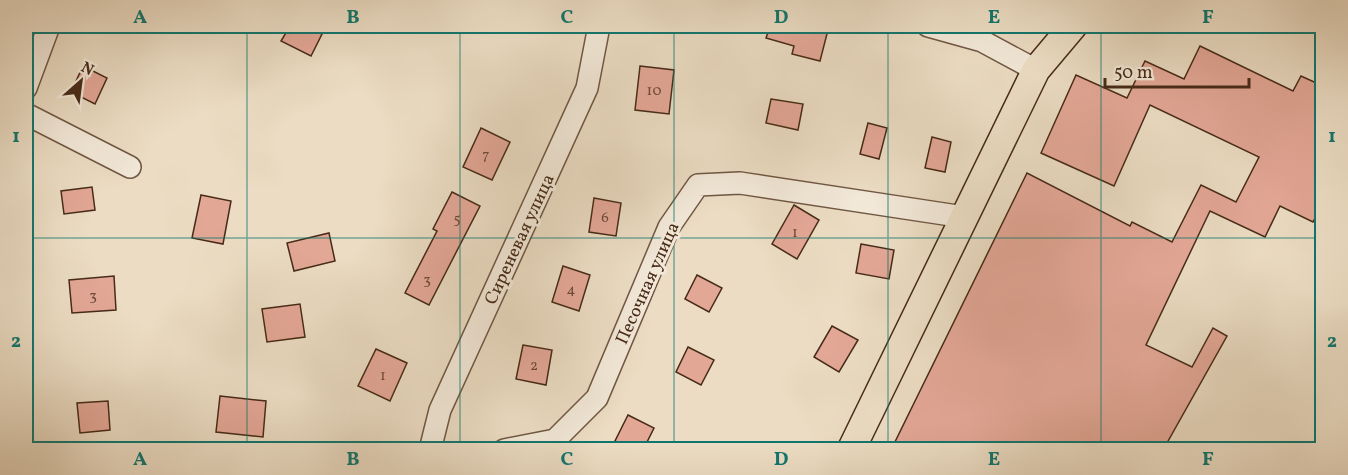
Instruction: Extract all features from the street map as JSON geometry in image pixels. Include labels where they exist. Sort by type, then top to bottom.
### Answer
[{"type":"main road","points":[[851,450],[1036,70],[1072,26]]},
{"type":"street","points":[[26,88],[49,26]]},
{"type":"street","name":"Сиреневая улица","points":[[430,450],[440,410],[587,88],[599,26]]},
{"type":"street","points":[[928,26],[982,41],[1036,70]]},
{"type":"street","points":[[26,114],[130,167]]},
{"type":"street","name":"Песочная улица","points":[[504,450],[555,440],[597,398],[669,227],[698,185],[740,183],[964,217]]},
{"type":"building","points":[[290,26],[306,26],[322,34],[311,56],[281,41]]},
{"type":"building","points":[[770,26],[829,26],[820,61],[792,54],[794,46],[766,38]]},
{"type":"building","points":[[1200,46],[1293,91],[1301,76],[1323,86],[1323,202],[1313,222],[1280,206],[1265,237],[1210,211],[1146,345],[1192,367],[1213,328],[1227,336],[1163,450],[891,450],[1027,173],[1130,226],[1132,222],[1172,242],[1201,185],[1236,202],[1259,157],[1150,105],[1114,186],[1041,153],[1076,75],[1127,98],[1145,61],[1184,79]]},
{"type":"building","points":[[83,66],[107,78],[95,104],[71,92]]},
{"type":"building","points":[[640,66],[674,70],[669,114],[635,110]]},
{"type":"building","points":[[771,99],[803,104],[798,130],[766,123]]},
{"type":"building","points":[[868,123],[887,128],[879,159],[860,154]]},
{"type":"building","points":[[481,128],[510,142],[492,180],[463,167]]},
{"type":"building","points":[[932,137],[951,142],[945,172],[925,168]]},
{"type":"building","points":[[92,187],[95,210],[64,214],[61,191]]},
{"type":"building","points":[[452,192],[480,206],[429,305],[405,293],[437,231],[433,229]]},
{"type":"building","points":[[201,195],[231,201],[223,244],[192,238]]},
{"type":"building","points":[[594,198],[621,203],[616,236],[589,232]]},
{"type":"building","points":[[794,205],[819,220],[797,259],[772,244]]},
{"type":"building","points":[[329,233],[335,261],[294,271],[287,243]]},
{"type":"building","points":[[861,244],[894,250],[889,279],[856,273]]},
{"type":"building","points":[[563,266],[590,275],[579,311],[552,302]]},
{"type":"building","points":[[697,275],[722,288],[709,312],[685,299]]},
{"type":"building","points":[[114,276],[116,310],[72,313],[69,280]]},
{"type":"building","points":[[300,304],[305,337],[267,342],[262,309]]},
{"type":"building","points":[[832,326],[858,340],[839,372],[814,357]]},
{"type":"building","points":[[523,345],[552,350],[546,385],[516,379]]},
{"type":"building","points":[[688,347],[714,360],[701,385],[676,372]]},
{"type":"building","points":[[376,349],[407,363],[390,401],[358,386]]},
{"type":"building","points":[[220,396],[266,401],[263,437],[216,432]]},
{"type":"building","points":[[108,401],[110,430],[80,433],[77,403]]},
{"type":"building","points":[[628,415],[654,428],[643,450],[631,450],[615,441]]}]
